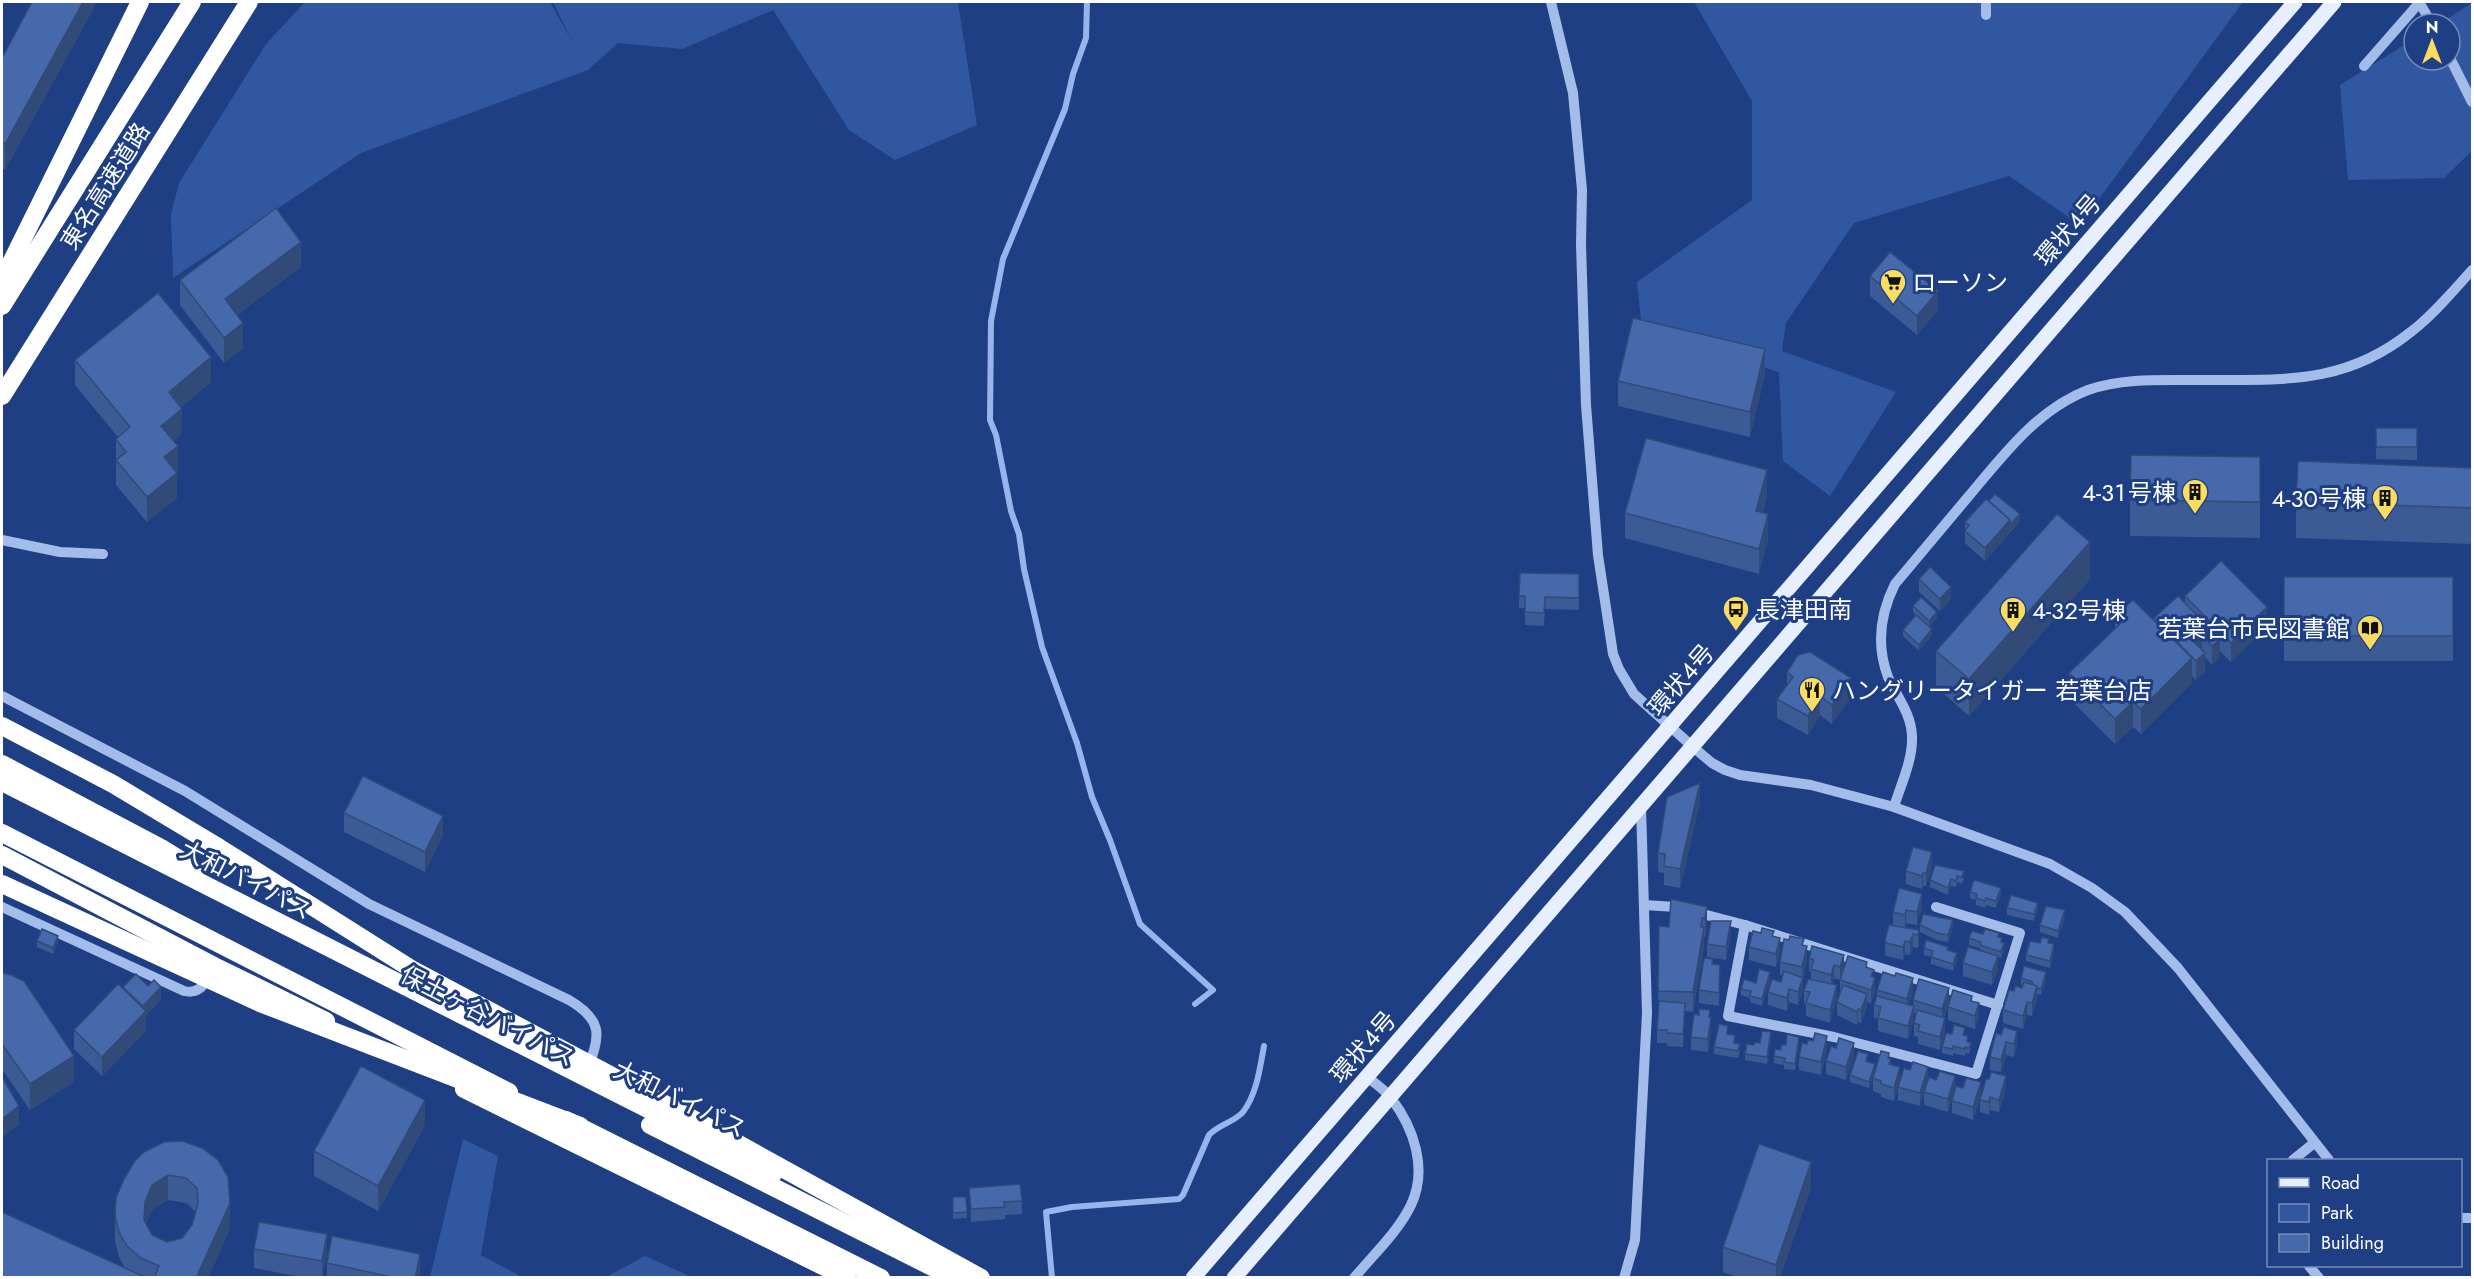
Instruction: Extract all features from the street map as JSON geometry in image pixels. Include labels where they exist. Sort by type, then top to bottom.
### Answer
[{"type":"highway","points":[[2,281],[140,2]]},
{"type":"highway","name":"東名高速道路","points":[[2,306],[192,2]]},
{"type":"highway","name":"東名高速道路","points":[[2,396],[249,2]]},
{"type":"highway","points":[[2,726],[113,784],[413,970],[705,1125],[983,1278]]},
{"type":"highway","points":[[2,764],[162,848],[271,920]]},
{"type":"highway","name":"大和バイパス","points":[[2,782],[583,1078],[983,1278]]},
{"type":"highway","name":"保土ヶ谷バイパス","points":[[2,795],[954,1278]]},
{"type":"highway","points":[[2,833],[881,1278]]},
{"type":"highway","points":[[2,855],[214,966],[848,1278]]},
{"type":"highway","points":[[2,884],[102,928],[260,1003],[580,1126]]},
{"type":"main road","name":"環状4号","points":[[1193,1278],[2295,2]]},
{"type":"main road","points":[[1234,1278],[2334,2]]},
{"type":"street","points":[[1551,2],[1573,93],[1582,190],[1581,244],[1586,405],[1598,555],[1613,654],[1618,669],[1634,694],[1712,763],[1740,775],[1811,785],[1894,807],[2050,864],[2092,888],[2125,912],[2178,968],[2328,1159]]},
{"type":"street","points":[[1986,2],[1986,15]]},
{"type":"street","points":[[2364,66],[2420,2]]},
{"type":"street","points":[[2457,72],[2472,102]]},
{"type":"street","points":[[1894,807],[1911,755],[1912,735],[1907,712],[1888,677],[1881,652],[1880,627],[1885,603],[1902,576],[2011,446],[2038,420],[2061,404],[2089,390],[2121,383],[2171,380],[2278,380],[2334,373],[2364,361],[2412,332],[2472,270]]},
{"type":"street","points":[[2,540],[60,552],[103,554]]},
{"type":"street","points":[[2,696],[185,791],[369,904],[586,1010],[596,1026],[597,1045],[583,1078]]},
{"type":"street","points":[[1624,1278],[1635,1240],[1647,1013],[1641,806]]},
{"type":"street","points":[[1644,905],[1676,907],[1745,925],[1998,1005]]},
{"type":"street","points":[[2,907],[184,991],[196,991],[201,988],[214,966]]},
{"type":"street","points":[[1745,925],[1728,1016],[1834,1036],[1976,1074],[2020,933],[1936,907]]},
{"type":"street","points":[[1354,1278],[1401,1220],[1416,1191],[1419,1178],[1414,1143],[1390,1097],[1367,1077]]},
{"type":"street","points":[[2295,1159],[2314,1143]]},
{"type":"green space","points":[[305,2],[550,2],[573,43],[553,2],[958,2],[977,125],[895,160],[849,130],[773,10],[682,49],[618,43],[588,70],[361,153],[173,278],[171,214],[179,183],[266,44]]},
{"type":"green space","points":[[1694,2],[2243,2],[2080,225],[2009,176],[1854,223],[1786,323],[1782,351],[1896,392],[1830,496],[1783,461],[1779,372],[1642,330],[1637,282],[1752,200],[1752,101]]},
{"type":"green space","points":[[2472,3],[2472,151],[2444,178],[2348,180],[2340,85],[2402,46],[2402,72],[2462,72],[2462,12],[2458,12]]},
{"type":"green space","points":[[463,1139],[498,1156],[481,1255],[522,1277],[430,1277]]},
{"type":"green space","points":[[645,1256],[692,1277],[606,1277]]},
{"type":"building","points":[[32,2],[83,2],[5,144],[2,142],[2,58]]},
{"type":"building","points":[[276,208],[301,242],[225,299],[243,323],[224,338],[180,280]]},
{"type":"building","points":[[1890,252],[1938,291],[1917,316],[1870,276]]},
{"type":"building","points":[[158,293],[211,357],[169,392],[182,409],[161,426],[178,446],[164,457],[177,473],[147,497],[116,460],[126,452],[116,439],[130,427],[75,360]]},
{"type":"building","points":[[1633,318],[1765,349],[1750,412],[1618,381]]},
{"type":"building","points":[[2376,428],[2417,428],[2417,447],[2376,447]]},
{"type":"building","points":[[1646,438],[1767,470],[1756,511],[1768,514],[1759,549],[1625,513]]},
{"type":"building","points":[[2131,455],[2260,457],[2260,502],[2130,500]]},
{"type":"building","points":[[2298,461],[2472,468],[2472,508],[2296,502]]},
{"type":"building","points":[[1995,494],[2020,514],[2010,525],[2010,520],[1989,501]]},
{"type":"building","points":[[1986,499],[2010,520],[1985,548],[1965,531],[1969,525],[1965,522]]},
{"type":"building","points":[[2057,514],[2090,542],[1969,679],[1936,651]]},
{"type":"building","points":[[2221,561],[2267,607],[2231,643],[2185,596]]},
{"type":"building","points":[[1930,567],[1951,587],[1940,599],[1919,579]]},
{"type":"building","points":[[1520,573],[1579,574],[1579,598],[1545,597],[1544,613],[1525,612],[1525,596],[1519,596]]},
{"type":"building","points":[[2284,577],[2453,577],[2453,636],[2284,636]]},
{"type":"building","points":[[2178,596],[2220,639],[2212,646],[2202,635],[2194,642],[2205,653],[2196,661],[2154,618]]},
{"type":"building","points":[[1921,597],[1937,612],[1929,621],[1913,606]]},
{"type":"building","points":[[2133,600],[2192,658],[2141,709],[2133,702],[2115,719],[2069,673],[2121,623],[2115,616]]},
{"type":"building","points":[[1916,615],[1932,629],[1919,645],[1903,630]]},
{"type":"building","points":[[1810,652],[1851,678],[1832,705],[1820,696],[1808,716],[1777,699],[1793,677],[1787,672],[1798,655]]},
{"type":"building","points":[[363,776],[443,816],[425,852],[344,813]]},
{"type":"building","points":[[1700,783],[1680,869],[1664,866],[1665,854],[1658,853],[1667,797]]},
{"type":"building","points":[[1913,847],[1932,852],[1926,873],[1922,876],[1906,871]]},
{"type":"building","points":[[1935,865],[1964,871],[1962,877],[1957,876],[1956,881],[1951,879],[1948,888],[1930,880]]},
{"type":"building","points":[[1974,880],[2001,888],[1996,901],[1976,898],[1977,894],[1970,892]]},
{"type":"building","points":[[1899,888],[1922,894],[1917,912],[1906,910],[1905,915],[1893,912]]},
{"type":"building","points":[[2011,895],[2038,903],[2034,914],[2007,908]]},
{"type":"building","points":[[1671,899],[1707,907],[1705,918],[1702,918],[1701,927],[1704,927],[1693,992],[1658,991],[1659,926],[1669,927]]},
{"type":"building","points":[[2046,906],[2065,910],[2058,931],[2040,925]]},
{"type":"building","points":[[1923,914],[1953,920],[1948,935],[1937,933],[1920,925]]},
{"type":"building","points":[[1711,921],[1731,921],[1726,947],[1707,944]]},
{"type":"building","points":[[1889,925],[1919,930],[1918,935],[1913,934],[1910,942],[1905,941],[1903,947],[1886,943]]},
{"type":"building","points":[[1762,928],[1774,931],[1772,936],[1780,938],[1776,954],[1749,947],[1753,931],[1761,933]]},
{"type":"building","points":[[42,929],[58,936],[53,948],[37,941]]},
{"type":"building","points":[[1985,929],[1999,933],[1998,937],[2002,938],[2001,942],[2004,943],[2001,952],[1980,945],[1981,942],[1969,938],[1972,931],[1983,934]]},
{"type":"building","points":[[1790,936],[1804,939],[1802,945],[1807,946],[1802,967],[1780,962],[1784,939],[1789,940]]},
{"type":"building","points":[[2042,937],[2049,939],[2048,943],[2054,944],[2050,961],[2026,955],[2030,941],[2040,943]]},
{"type":"building","points":[[1926,940],[1948,947],[1947,950],[1957,953],[1953,964],[1931,957],[1933,951],[1924,948]]},
{"type":"building","points":[[1812,946],[1844,955],[1840,967],[1834,965],[1831,975],[1811,969],[1814,960],[1809,958]]},
{"type":"building","points":[[1968,947],[1998,956],[1992,972],[1963,963]]},
{"type":"building","points":[[1848,956],[1867,962],[1866,967],[1874,970],[1871,976],[1875,978],[1871,990],[1840,980]]},
{"type":"building","points":[[1704,958],[1713,959],[1712,964],[1720,965],[1719,993],[1699,990]]},
{"type":"building","points":[[2024,966],[2046,972],[2041,989],[2032,985],[2033,982],[2021,978]]},
{"type":"building","points":[[1759,969],[1770,972],[1762,999],[1750,996],[1751,991],[1741,989],[1744,979],[1756,983]]},
{"type":"building","points":[[1784,971],[1803,978],[1798,992],[1789,989],[1787,998],[1768,992],[1772,979],[1781,982]]},
{"type":"building","points":[[1883,972],[1913,978],[1907,999],[1877,990]]},
{"type":"building","points":[[2,973],[24,981],[74,1056],[30,1084],[2,1044]]},
{"type":"building","points":[[136,974],[148,986],[154,980],[161,987],[143,1006],[123,987]]},
{"type":"building","points":[[1808,979],[1837,985],[1830,1010],[1806,1003],[1810,992],[1804,991]]},
{"type":"building","points":[[1919,979],[1949,988],[1942,1009],[1913,1000]]},
{"type":"building","points":[[2024,982],[2037,986],[2032,1003],[2027,1002],[2023,1016],[2003,1010],[2009,990],[2014,991],[2015,986],[2022,988]]},
{"type":"building","points":[[118,984],[146,1011],[102,1057],[74,1030]]},
{"type":"building","points":[[1843,985],[1867,994],[1861,1010],[1858,1009],[1857,1012],[1837,1002]]},
{"type":"building","points":[[1953,990],[1972,996],[1971,1001],[1979,1003],[1975,1016],[1948,1007]]},
{"type":"building","points":[[1877,996],[1914,1006],[1908,1026],[1878,1018],[1881,1007],[1874,1005]]},
{"type":"building","points":[[1659,1001],[1685,1003],[1683,1034],[1657,1030]]},
{"type":"building","points":[[1699,1009],[1710,1010],[1708,1039],[1691,1037],[1694,1014],[1699,1015]]},
{"type":"building","points":[[1917,1010],[1945,1018],[1940,1037],[1918,1031],[1920,1025],[1914,1023]]},
{"type":"building","points":[[1719,1024],[1728,1026],[1727,1034],[1735,1035],[1734,1043],[1740,1044],[1738,1051],[1714,1047]]},
{"type":"building","points":[[1954,1025],[1965,1028],[1963,1035],[1968,1036],[1967,1042],[1971,1043],[1969,1048],[1942,1047],[1946,1033],[1952,1034]]},
{"type":"building","points":[[2004,1027],[2017,1031],[2014,1044],[2006,1042],[2001,1060],[1990,1057],[1996,1033],[2001,1035]]},
{"type":"building","points":[[1762,1031],[1771,1032],[1767,1057],[1745,1054],[1747,1044],[1760,1043]]},
{"type":"building","points":[[1815,1033],[1827,1036],[1821,1062],[1799,1057],[1802,1043],[1807,1044],[1808,1040],[1813,1041]]},
{"type":"building","points":[[1787,1034],[1799,1037],[1795,1064],[1784,1062],[1785,1058],[1774,1056],[1775,1049],[1781,1050],[1781,1045],[1786,1045]]},
{"type":"building","points":[[1839,1038],[1854,1043],[1846,1067],[1826,1061],[1831,1046],[1836,1048]]},
{"type":"building","points":[[1858,1051],[1868,1054],[1866,1061],[1875,1064],[1869,1082],[1850,1075]]},
{"type":"building","points":[[1881,1051],[1889,1053],[1888,1058],[1891,1059],[1889,1064],[1900,1067],[1894,1088],[1881,1084],[1881,1081],[1873,1078]]},
{"type":"building","points":[[1913,1062],[1928,1067],[1920,1093],[1898,1087],[1904,1068],[1910,1070]]},
{"type":"building","points":[[361,1066],[425,1100],[378,1186],[314,1151]]},
{"type":"building","points":[[1940,1071],[1955,1076],[1948,1099],[1924,1092],[1929,1077],[1936,1080]]},
{"type":"building","points":[[1991,1072],[2006,1076],[1999,1100],[1990,1097],[1989,1102],[1980,1100],[1986,1079],[1989,1079]]},
{"type":"building","points":[[2,1077],[19,1106],[2,1119]]},
{"type":"building","points":[[1966,1078],[1981,1082],[1973,1107],[1952,1101],[1956,1086],[1963,1088]]},
{"type":"building","points":[[182,1141],[202,1148],[218,1160],[228,1177],[230,1203],[196,1278],[154,1278],[159,1266],[141,1258],[127,1246],[119,1232],[115,1216],[116,1198],[135,1161],[144,1152],[164,1142]],"holes":[[[168,1175],[186,1178],[197,1188],[198,1204],[192,1225],[182,1238],[167,1242],[152,1235],[144,1220],[145,1202],[152,1185]]]},
{"type":"building","points":[[1759,1144],[1811,1162],[1776,1265],[1723,1247]]},
{"type":"building","points":[[1020,1184],[1022,1201],[1004,1202],[1005,1207],[971,1209],[969,1188]]},
{"type":"building","points":[[953,1197],[966,1197],[967,1212],[953,1213]]},
{"type":"building","points":[[2,1212],[147,1278],[2,1278]]},
{"type":"building","points":[[259,1222],[327,1234],[322,1261],[254,1249]]},
{"type":"building","points":[[332,1236],[420,1254],[415,1278],[396,1278],[327,1263]]},
{"type":"waterway","points":[[1087,2],[1086,38],[1073,74],[1065,109],[1003,259],[991,321],[990,420],[996,435],[1011,511],[1019,534],[1024,569],[1042,647],[1077,743],[1092,797],[1140,924],[1213,990],[1195,1004]]},
{"type":"waterway","points":[[1052,1278],[1046,1212],[1072,1207],[1179,1199],[1183,1195],[1209,1135],[1240,1115],[1248,1105],[1257,1080],[1264,1046]]},
{"type":"place","name":"ローソン","points":[[1893,305]]},
{"type":"place","name":"4-3１号棟","points":[[2195,515]]},
{"type":"place","name":"4-30号棟","points":[[2385,521]]},
{"type":"place","name":"長津田南","points":[[1736,632]]},
{"type":"place","name":"4-32号棟","points":[[2013,633]]},
{"type":"place","name":"若葉台市民図書館","points":[[2370,651]]},
{"type":"place","name":"ハングリータイガー 若葉台店","points":[[1812,713]]}]
